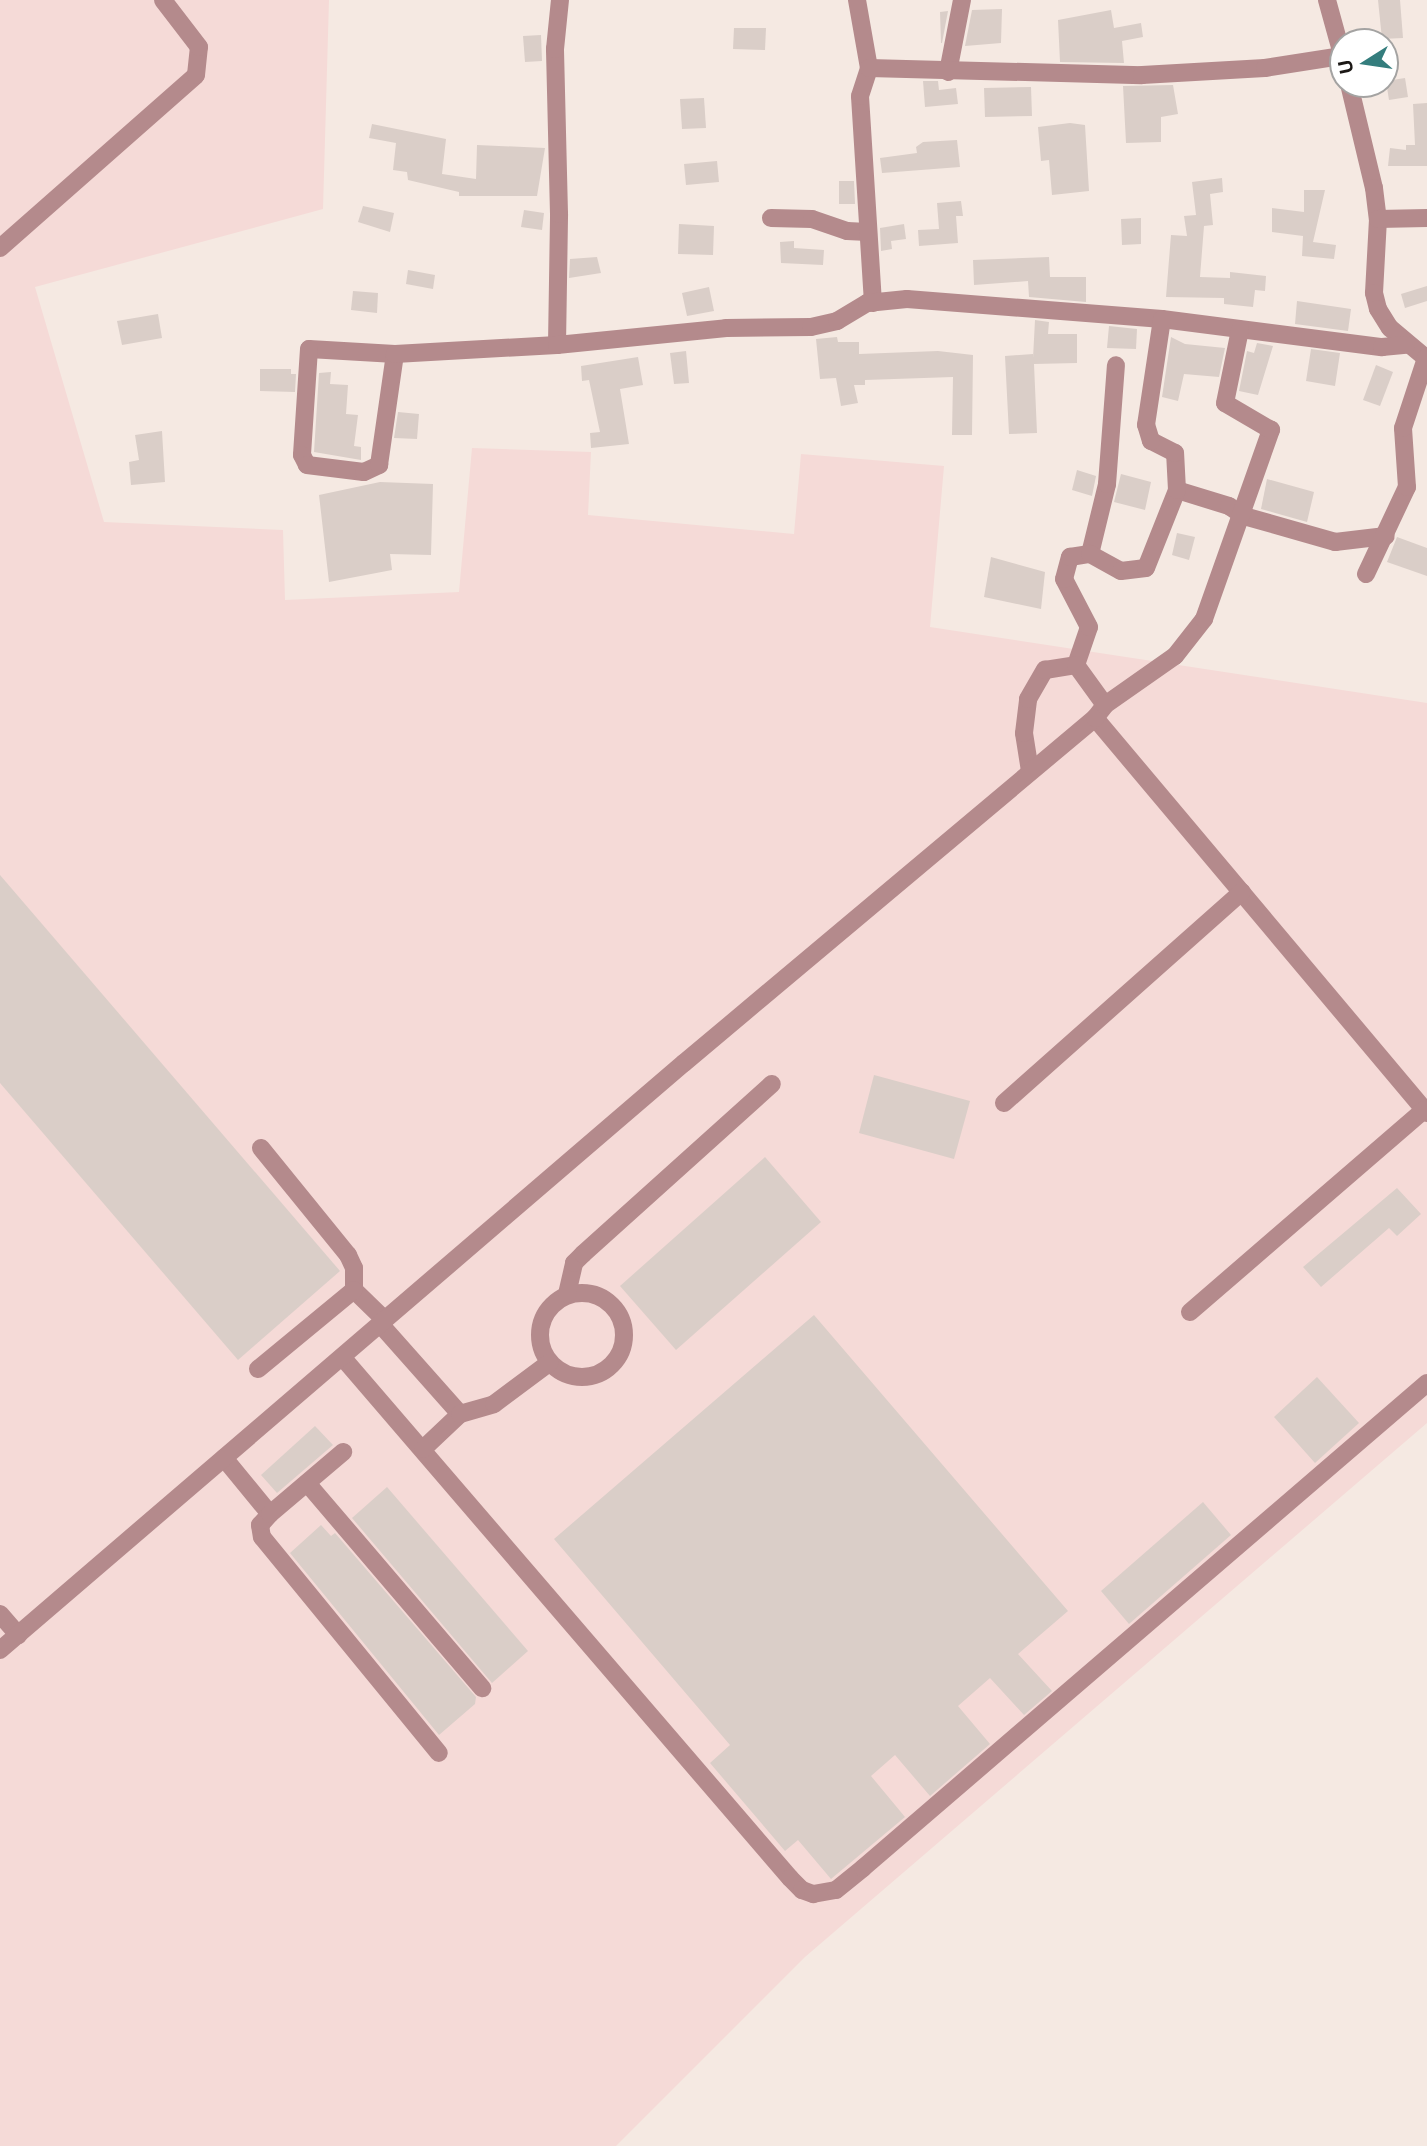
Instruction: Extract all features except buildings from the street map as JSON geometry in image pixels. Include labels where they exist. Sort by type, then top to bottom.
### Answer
[{"type":"street","points":[[0,248],[196,75],[199,47],[163,0]]},
{"type":"street","points":[[557,345],[555,49],[560,0]]},
{"type":"street","points":[[857,0],[869,68],[859,96],[873,303]]},
{"type":"street","points":[[948,72],[962,0]]},
{"type":"street","points":[[1327,0],[1335,28]]},
{"type":"street","points":[[869,68],[1142,75],[1265,68],[1329,59]]},
{"type":"street","points":[[1352,98],[1378,219],[1374,293],[1383,321],[1406,345],[1426,358],[1403,428],[1407,487],[1366,575]]},
{"type":"street","points":[[771,218],[812,219],[847,231],[869,232]]},
{"type":"street","points":[[1378,219],[1427,218]]},
{"type":"street","points":[[395,354],[379,465],[364,472],[307,466],[302,454],[309,349],[395,354],[557,345],[676,331],[811,327],[837,321],[873,303],[954,301],[1162,319],[1382,347],[1406,345]]},
{"type":"street","points":[[1162,319],[1146,425],[1151,441],[1175,453],[1177,490],[1146,568],[1121,570],[1090,554],[1077,553],[1065,567],[1068,594],[1089,627],[1076,665],[1100,711],[1242,892],[1425,1112],[1190,1312]]},
{"type":"street","points":[[0,1650],[1100,711],[1175,656],[1204,619],[1244,516],[1271,430],[1225,403],[1240,330]]},
{"type":"street","points":[[1090,554],[1111,457],[1116,365]]},
{"type":"street","points":[[1177,490],[1229,506],[1244,516],[1335,542],[1385,537]]},
{"type":"street","points":[[1030,771],[1024,733],[1028,699],[1045,670],[1076,665]]},
{"type":"street","points":[[1004,1103],[1242,892]]},
{"type":"street","points":[[567,1294],[575,1263],[583,1254],[772,1084]]},
{"type":"street","points":[[261,1148],[348,1255],[354,1268],[355,1290],[460,1414]]},
{"type":"street","points":[[258,1369],[355,1290]]},
{"type":"street","points":[[588,1292],[607,1300],[620,1315],[625,1336],[620,1356],[606,1371],[586,1378],[565,1375],[549,1363],[540,1344],[540,1323],[550,1305],[567,1294],[588,1292]]},
{"type":"street","points":[[342,1358],[790,1878],[802,1891],[824,1894],[863,1868],[1044,1717],[1427,1383]]},
{"type":"street","points":[[423,1449],[460,1414],[494,1404],[549,1363]]},
{"type":"street","points":[[343,1452],[270,1514],[260,1525],[261,1537],[439,1752]]},
{"type":"street","points":[[224,1458],[270,1514]]},
{"type":"street","points":[[307,1483],[482,1688]]},
{"type":"street","points":[[0,1614],[18,1635]]},
{"type":"shaded area","points":[[0,0],[329,0],[323,209],[35,287],[104,522],[283,530],[285,600],[459,592],[472,448],[591,452],[588,515],[794,534],[801,454],[944,466],[930,627],[1427,703],[1427,1423],[805,1957],[616,2146],[0,2146]]}]
